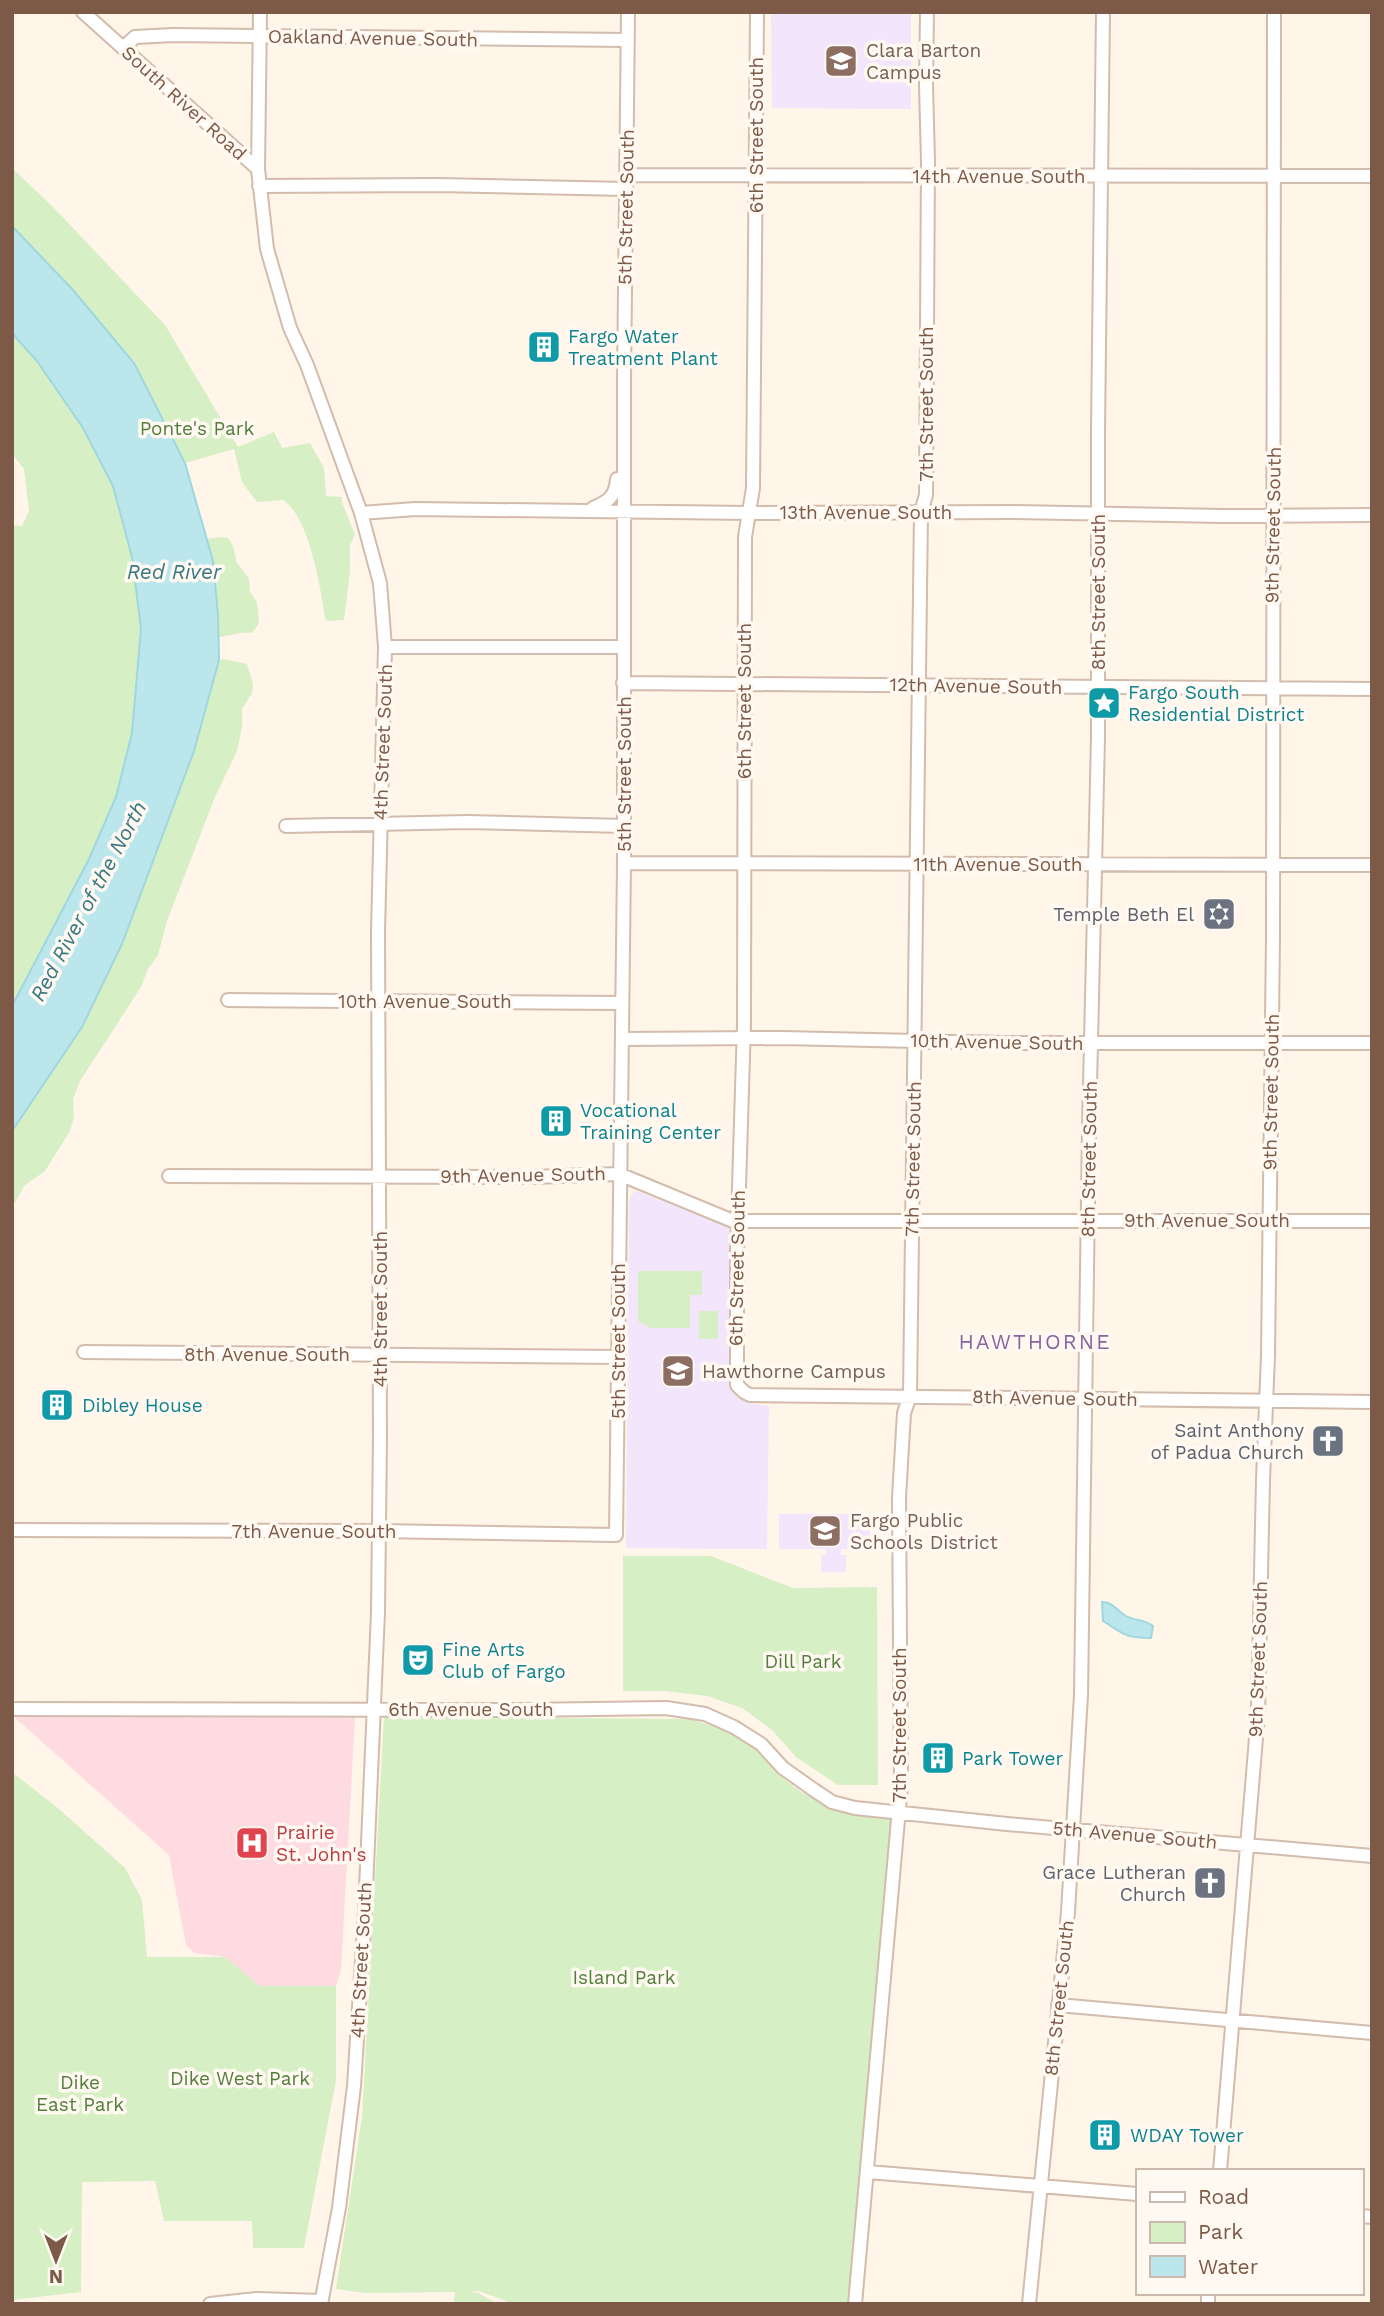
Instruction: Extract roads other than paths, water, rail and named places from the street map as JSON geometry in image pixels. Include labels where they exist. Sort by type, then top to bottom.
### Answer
[{"type":"street","name":"South River Road","points":[[83,12],[258,169],[267,249],[290,328]]},
{"type":"street","points":[[258,169],[260,12]]},
{"type":"street","name":"5th Street South","points":[[616,1535],[624,863],[623,510],[628,12]]},
{"type":"street","name":"6th Street South","points":[[740,1389],[736,1380],[744,1038],[745,537],[753,488],[757,12]]},
{"type":"street","name":"7th Street South","points":[[855,2304],[901,1786],[899,1497],[904,1413],[911,1396],[921,512],[926,495],[927,12]]},
{"type":"street","name":"8th Street South","points":[[1029,2304],[1068,1912],[1081,1695],[1098,687],[1103,12]]},
{"type":"street","name":"9th Street South","points":[[1220,2169],[1258,1714],[1266,1401],[1273,864],[1275,12]]},
{"type":"street","name":"Oakland Avenue South","points":[[123,48],[135,37],[628,40]]},
{"type":"street","name":"14th Avenue South","points":[[626,175],[1372,176]]},
{"type":"street","points":[[259,186],[438,185],[626,189]]},
{"type":"street","name":"4th Street South","points":[[290,328],[307,365],[361,513],[380,583],[385,648],[380,824],[380,1354],[374,1709],[354,2086],[339,2208],[321,2302]]},
{"type":"street","points":[[587,510],[605,503],[616,491],[617,436],[624,417]]},
{"type":"street","name":"13th Avenue South","points":[[361,513],[415,509],[1372,515]]},
{"type":"street","points":[[385,648],[624,647]]},
{"type":"street","name":"12th Avenue South","points":[[623,683],[1372,689]]},
{"type":"street","points":[[286,826],[467,822],[624,826]]},
{"type":"street","name":"11th Avenue South","points":[[624,863],[1372,865]]},
{"type":"street","name":"10th Avenue South","points":[[228,1000],[622,1003]]},
{"type":"street","name":"10th Avenue South","points":[[622,1039],[744,1038],[1091,1044],[1372,1043]]},
{"type":"street","name":"9th Avenue South","points":[[169,1176],[533,1177],[620,1174],[738,1221],[1372,1221]]},
{"type":"street","name":"8th Avenue South","points":[[84,1352],[619,1357]]},
{"type":"street","name":"8th Avenue South","points":[[740,1389],[750,1395],[805,1397],[1372,1402]]},
{"type":"street","name":"7th Avenue South","points":[[12,1530],[616,1535]]},
{"type":"street","name":"6th Avenue South","points":[[12,1709],[666,1708],[705,1714],[734,1727],[761,1744],[783,1768],[832,1802],[855,1808],[899,1812]]},
{"type":"street","name":"5th Avenue South","points":[[899,1812],[1372,1856]]},
{"type":"street","points":[[1058,2005],[1372,2033]]},
{"type":"street","points":[[867,2172],[1136,2194]]},
{"type":"street","points":[[210,2304],[257,2299],[321,2302]]},
{"type":"water","name":"Red River","points":[[12,226],[73,290],[134,363],[185,463],[213,561],[219,660],[194,751],[122,944],[82,1027],[12,1131],[12,1006],[89,859],[116,797],[132,733],[141,629],[132,557],[113,486],[83,428],[37,361],[12,333]]},
{"type":"water","points":[[1102,1602],[1112,1605],[1126,1616],[1153,1626],[1151,1638],[1125,1634],[1103,1621]]},
{"type":"place","name":"Clara Barton Campus","points":[[841,61]]},
{"type":"place","name":"Fargo Water Treatment Plant","points":[[544,347]]},
{"type":"place","name":"Fargo South Residential District","points":[[1104,703]]},
{"type":"place","name":"Temple Beth El","points":[[1219,914]]},
{"type":"place","name":"Vocational Training Center","points":[[556,1121]]},
{"type":"place","name":"Hawthorne Campus","points":[[678,1371]]},
{"type":"place","name":"Dibley House","points":[[57,1405]]},
{"type":"place","name":"Saint Anthony of Padua Church","points":[[1328,1441]]},
{"type":"place","name":"Fargo Public Schools District","points":[[825,1531]]},
{"type":"place","name":"Fine Arts Club of Fargo","points":[[418,1660]]},
{"type":"place","name":"Park Tower","points":[[938,1758]]},
{"type":"place","name":"Prairie St. John's","points":[[252,1843]]},
{"type":"place","name":"Grace Lutheran Church","points":[[1210,1883]]},
{"type":"place","name":"WDAY Tower","points":[[1105,2135]]},
{"type":"district","name":"HAWTHORNE","points":[[1035,1341]]},
{"type":"park label","name":"Ponte's Park","points":[[197,428]]},
{"type":"park label","name":"Dill Park","points":[[803,1661]]},
{"type":"park label","name":"Island Park","points":[[624,1977]]},
{"type":"park label","name":"Dike West Park","points":[[240,2078]]},
{"type":"park label","name":"Dike East Park","points":[[80,2093]]},
{"type":"water label","name":"Red River of the North","points":[[88,901]]}]
